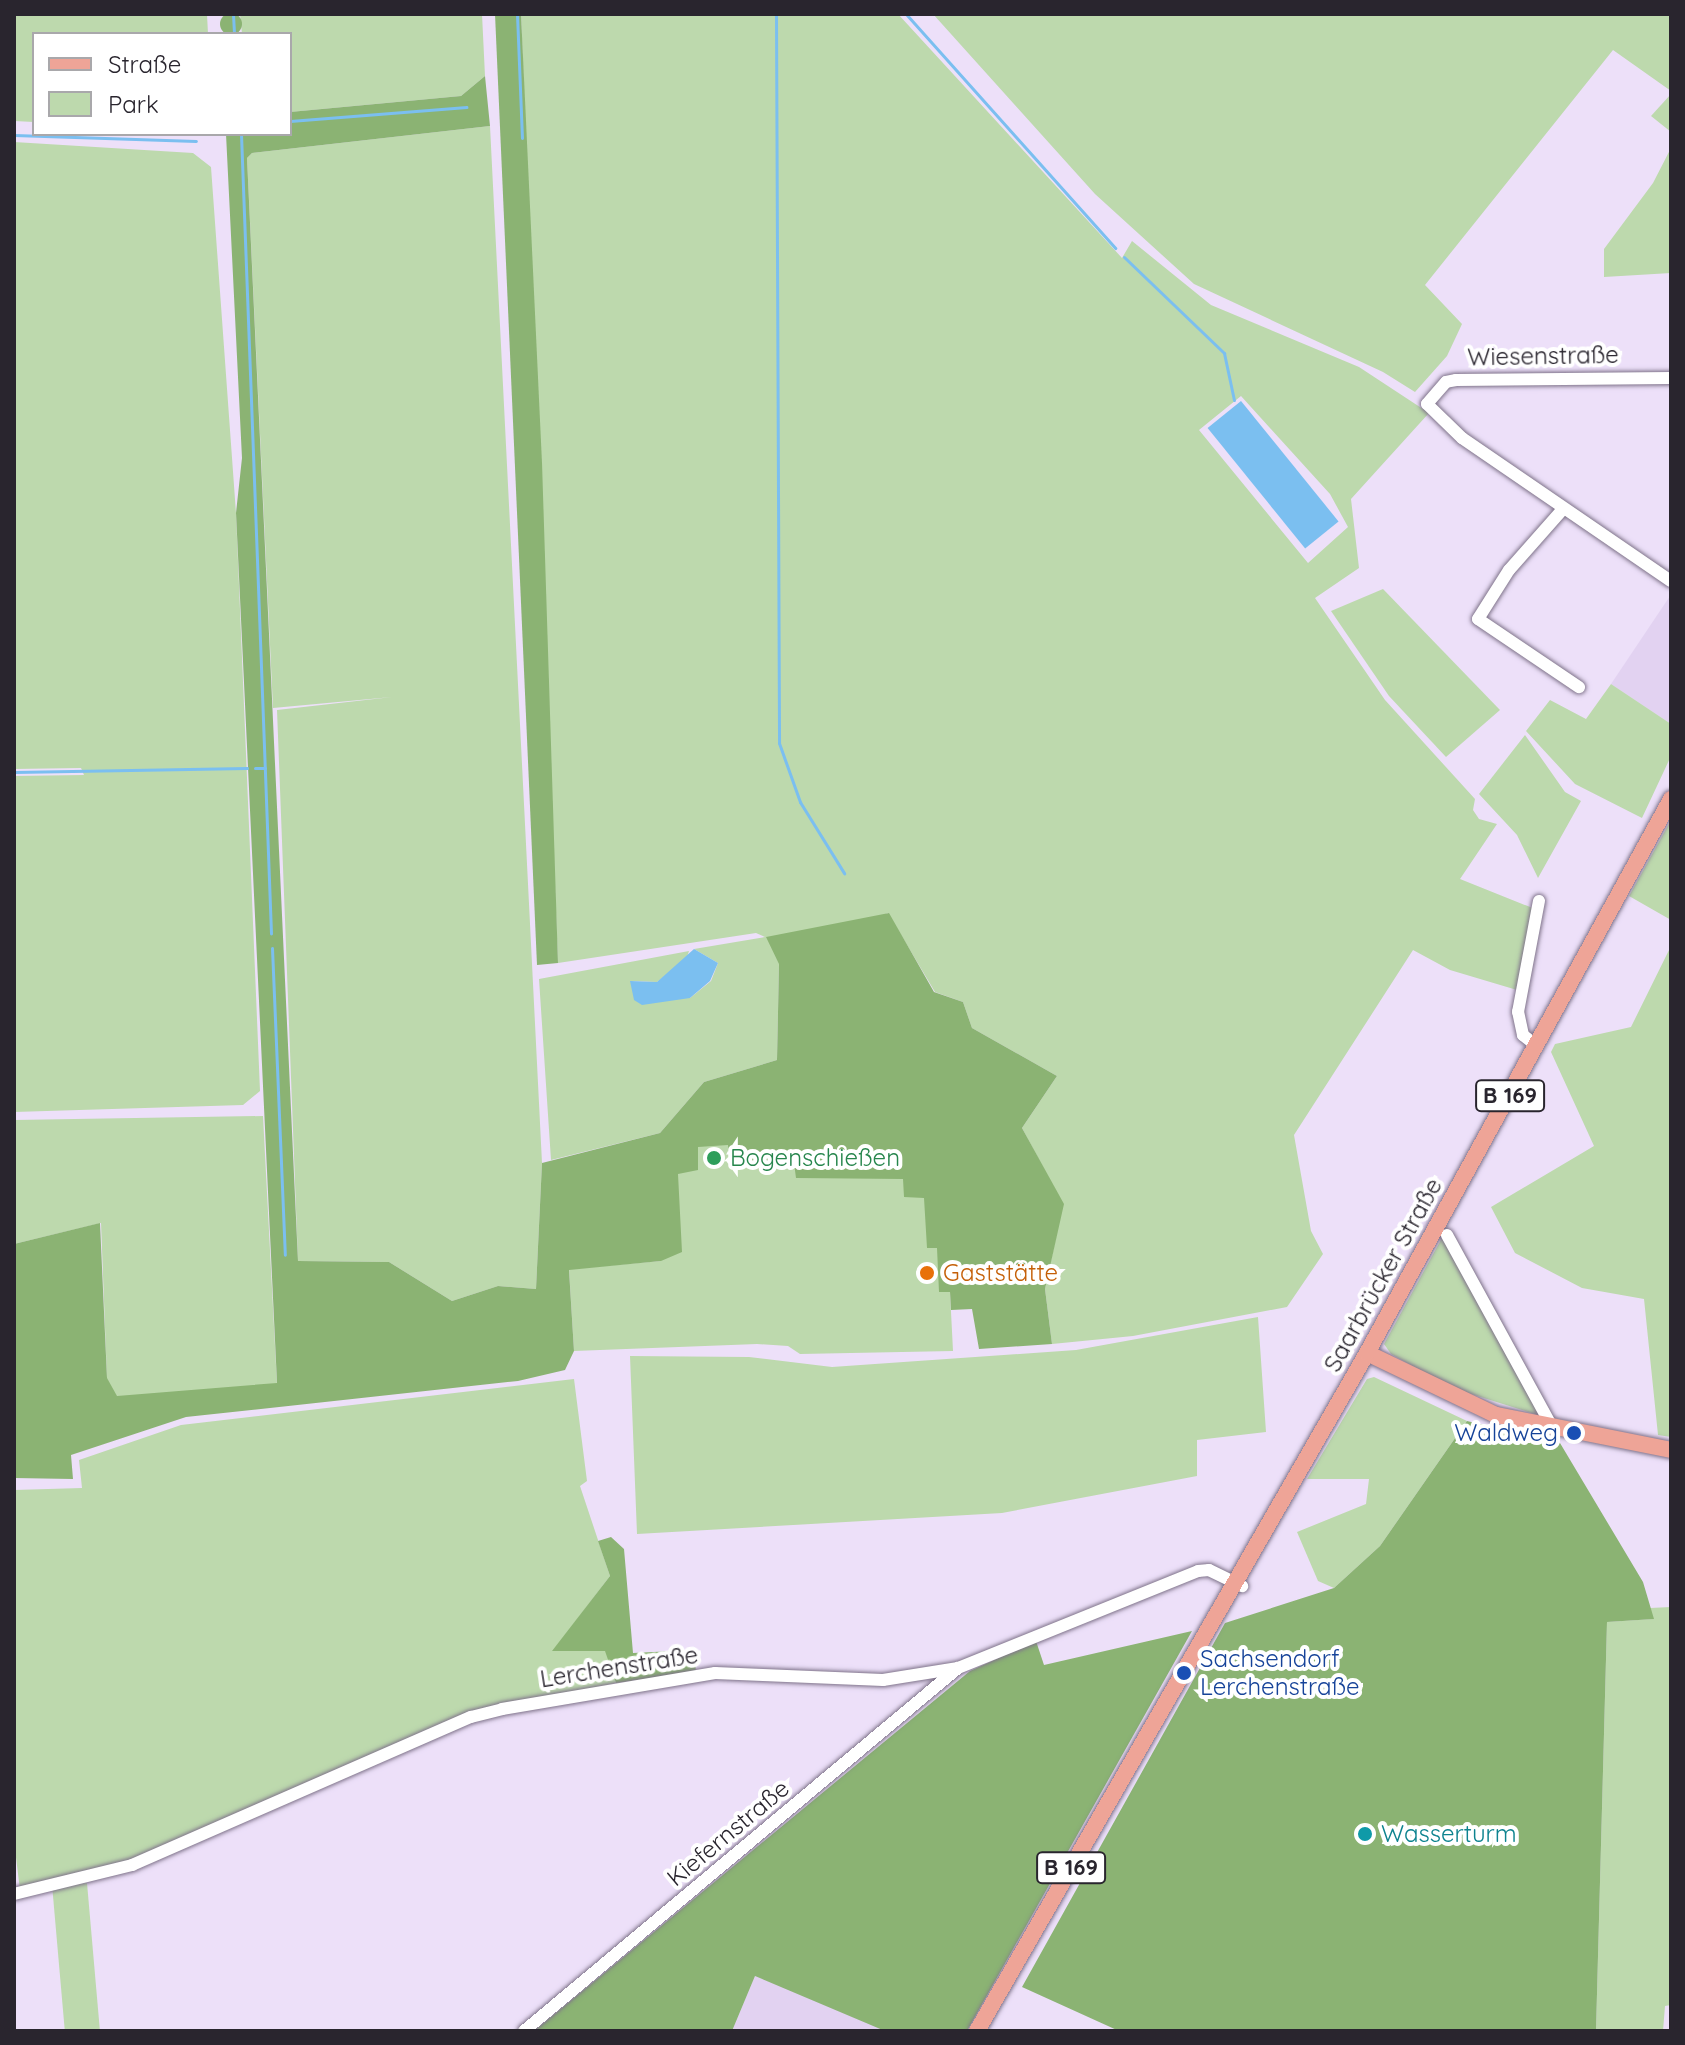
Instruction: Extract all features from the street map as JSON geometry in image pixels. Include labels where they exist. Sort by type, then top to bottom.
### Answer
[{"type":"main road","name":"Saarbrücker Straße","points":[[977,2031],[1237,1584],[1266,1525],[1367,1353],[1671,799]]},
{"type":"main road","points":[[1367,1353],[1448,1396],[1554,1430],[1671,1450]]},
{"type":"street","name":"Wiesenstraße","points":[[1563,509],[1462,438],[1427,404],[1446,382],[1456,380],[1671,378]]},
{"type":"street","points":[[1579,687],[1478,619],[1509,570],[1563,509],[1671,581]]},
{"type":"street","points":[[1537,1046],[1523,1035],[1518,1012],[1539,901]]},
{"type":"street","points":[[1447,1235],[1554,1430]]},
{"type":"street","name":"Lerchenstraße","points":[[14,1894],[132,1865],[471,1717],[502,1709],[715,1673],[870,1681],[958,1668],[1198,1571],[1209,1570],[1237,1584]]},
{"type":"street","name":"Kiefernstraße","points":[[524,2031],[958,1668]]},
{"type":"shaded area","points":[[1671,597],[1671,724],[1611,684]]},
{"type":"shaded area","points":[[755,1976],[858,2017],[885,2031],[732,2031]]},
{"type":"green space","points":[[227,13],[235,13],[242,20],[239,32],[223,32],[220,28],[220,20]]},
{"type":"green space","points":[[14,14],[207,14],[208,32],[32,32],[32,122],[14,121]]},
{"type":"green space","points":[[240,14],[482,14],[485,76],[461,96],[292,112],[292,32],[242,32]]},
{"type":"green space","points":[[495,14],[521,14],[542,463],[558,963],[537,965]]},
{"type":"green space","points":[[521,14],[898,14],[1122,258],[1132,241],[1211,305],[1359,367],[1429,413],[1351,499],[1359,568],[1315,598],[1385,700],[1475,799],[1473,810],[1479,819],[1497,824],[1460,879],[1535,909],[1517,990],[1450,970],[1413,950],[1294,1135],[1311,1231],[1323,1254],[1287,1307],[1133,1336],[1052,1344],[1045,1289],[1063,1204],[1022,1128],[1057,1076],[972,1028],[963,1002],[935,992],[888,913],[779,964],[777,1060],[704,1082],[660,1133],[551,1160],[539,979],[689,951],[686,960],[657,982],[631,981],[690,998],[711,981],[718,963],[694,949],[765,937],[756,933],[558,963]],"holes":[[[1241,396],[1330,494],[1348,527],[1308,563],[1199,430]]]},
{"type":"green space","points":[[933,14],[1671,14],[1671,91],[1613,50],[1425,285],[1462,324],[1447,356],[1415,392],[1383,372],[1194,284],[1095,194]]},
{"type":"green space","points":[[485,76],[490,126],[252,153],[247,158],[298,1261],[389,1262],[452,1301],[498,1286],[536,1289],[542,1163],[660,1133],[704,1082],[777,1060],[779,964],[766,937],[889,913],[934,992],[963,1002],[972,1028],[1057,1076],[1022,1128],[1064,1204],[1045,1289],[1052,1344],[979,1349],[972,1309],[951,1310],[950,1292],[939,1292],[937,1248],[927,1248],[924,1198],[904,1197],[903,1179],[796,1178],[794,1163],[730,1166],[728,1145],[698,1147],[698,1170],[678,1174],[682,1252],[661,1261],[569,1270],[574,1351],[565,1370],[518,1381],[186,1417],[71,1455],[73,1479],[14,1478],[14,1244],[100,1223],[107,1378],[117,1396],[277,1383],[236,513],[242,458],[226,136],[292,136],[292,112],[461,96]]},
{"type":"green space","points":[[1671,94],[1671,132],[1651,116]]},
{"type":"green space","points":[[490,126],[542,1163],[536,1289],[498,1286],[452,1301],[389,1262],[298,1261],[277,710],[392,697],[273,708],[247,158],[252,153]]},
{"type":"green space","points":[[14,142],[193,153],[211,167],[236,513],[260,1091],[243,1105],[14,1112],[14,776],[84,775],[81,768],[14,769]]},
{"type":"green space","points":[[1671,148],[1671,273],[1604,277],[1604,249],[1653,183]]},
{"type":"green space","points":[[1383,589],[1500,710],[1446,757],[1389,696],[1331,611]]},
{"type":"green space","points":[[1611,684],[1671,724],[1671,756],[1642,818],[1575,784],[1526,731],[1550,700],[1586,719]]},
{"type":"green space","points":[[1525,735],[1565,792],[1581,801],[1538,878],[1517,835],[1479,794]]},
{"type":"green space","points":[[1671,820],[1671,920],[1629,896]]},
{"type":"green space","points":[[1671,946],[1671,1437],[1658,1435],[1644,1299],[1582,1288],[1515,1253],[1491,1207],[1594,1146],[1551,1052],[1555,1044],[1631,1027]]},
{"type":"green space","points":[[263,1116],[277,1384],[116,1397],[107,1379],[101,1223],[14,1244],[14,1120]]},
{"type":"green space","points":[[731,1137],[913,1161],[924,1184],[950,1292],[953,1351],[800,1354],[788,1346],[757,1344],[574,1351],[569,1269],[661,1261],[676,1143]]},
{"type":"green space","points":[[1443,1236],[1541,1416],[1452,1388],[1391,1354],[1384,1344]]},
{"type":"green space","points":[[1258,1317],[1266,1432],[1197,1440],[1197,1476],[1002,1513],[637,1534],[630,1356],[749,1357],[832,1367],[1076,1350]]},
{"type":"green space","points":[[1374,1377],[1467,1421],[1380,1546],[1334,1588],[1318,1581],[1297,1532],[1366,1504],[1369,1479],[1307,1479],[1367,1379]]},
{"type":"green space","points":[[574,1379],[587,1481],[580,1486],[610,1576],[553,1651],[606,1651],[616,1683],[471,1714],[133,1861],[20,1890],[14,1841],[14,1490],[82,1488],[79,1460],[181,1425]]},
{"type":"green space","points":[[1467,1421],[1560,1443],[1643,1582],[1654,1619],[1607,1622],[1596,2031],[1119,2031],[1022,1987],[1225,1623],[1334,1588],[1380,1546]]},
{"type":"green space","points":[[611,1537],[624,1549],[633,1653],[694,1650],[696,1672],[616,1683],[605,1651],[552,1651],[610,1576],[598,1541]]},
{"type":"green space","points":[[1671,1607],[1671,2005],[1665,2006],[1663,2031],[1596,2031],[1607,1622],[1653,1619],[1650,1608]]},
{"type":"green space","points":[[1192,1631],[967,2031],[885,2031],[755,1976],[732,2031],[534,2031],[970,1671],[1036,1641],[1044,1665]]},
{"type":"green space","points":[[87,1883],[100,2031],[65,2031],[52,1886]]},
{"type":"water","points":[[1241,401],[1339,521],[1305,549],[1208,428]]},
{"type":"water","points":[[694,949],[718,963],[710,981],[690,998],[642,1005],[634,1000],[630,981],[657,982]]},
{"type":"waterway","points":[[233,14],[234,32]]},
{"type":"waterway","points":[[517,14],[522,138]]},
{"type":"waterway","points":[[776,14],[779,743],[800,802],[844,873]]},
{"type":"waterway","points":[[906,14],[1115,248]]},
{"type":"waterway","points":[[292,121],[466,107]]},
{"type":"waterway","points":[[14,135],[32,136]]},
{"type":"waterway","points":[[44,136],[196,141]]},
{"type":"waterway","points":[[241,136],[271,933]]},
{"type":"waterway","points":[[1124,257],[1224,353],[1234,400]]},
{"type":"waterway","points":[[14,772],[247,768]]},
{"type":"waterway","points":[[255,768],[265,768]]},
{"type":"waterway","points":[[272,948],[285,1255]]},
{"type":"place","name":"Bogenschießen","points":[[714,1158]]},
{"type":"place","name":"Gaststätte","points":[[927,1273]]},
{"type":"place","name":"Waldweg","points":[[1574,1433]]},
{"type":"place","name":"Sachsendorf Lerchenstraße","points":[[1184,1673]]},
{"type":"place","name":"Wasserturm","points":[[1365,1834]]}]
